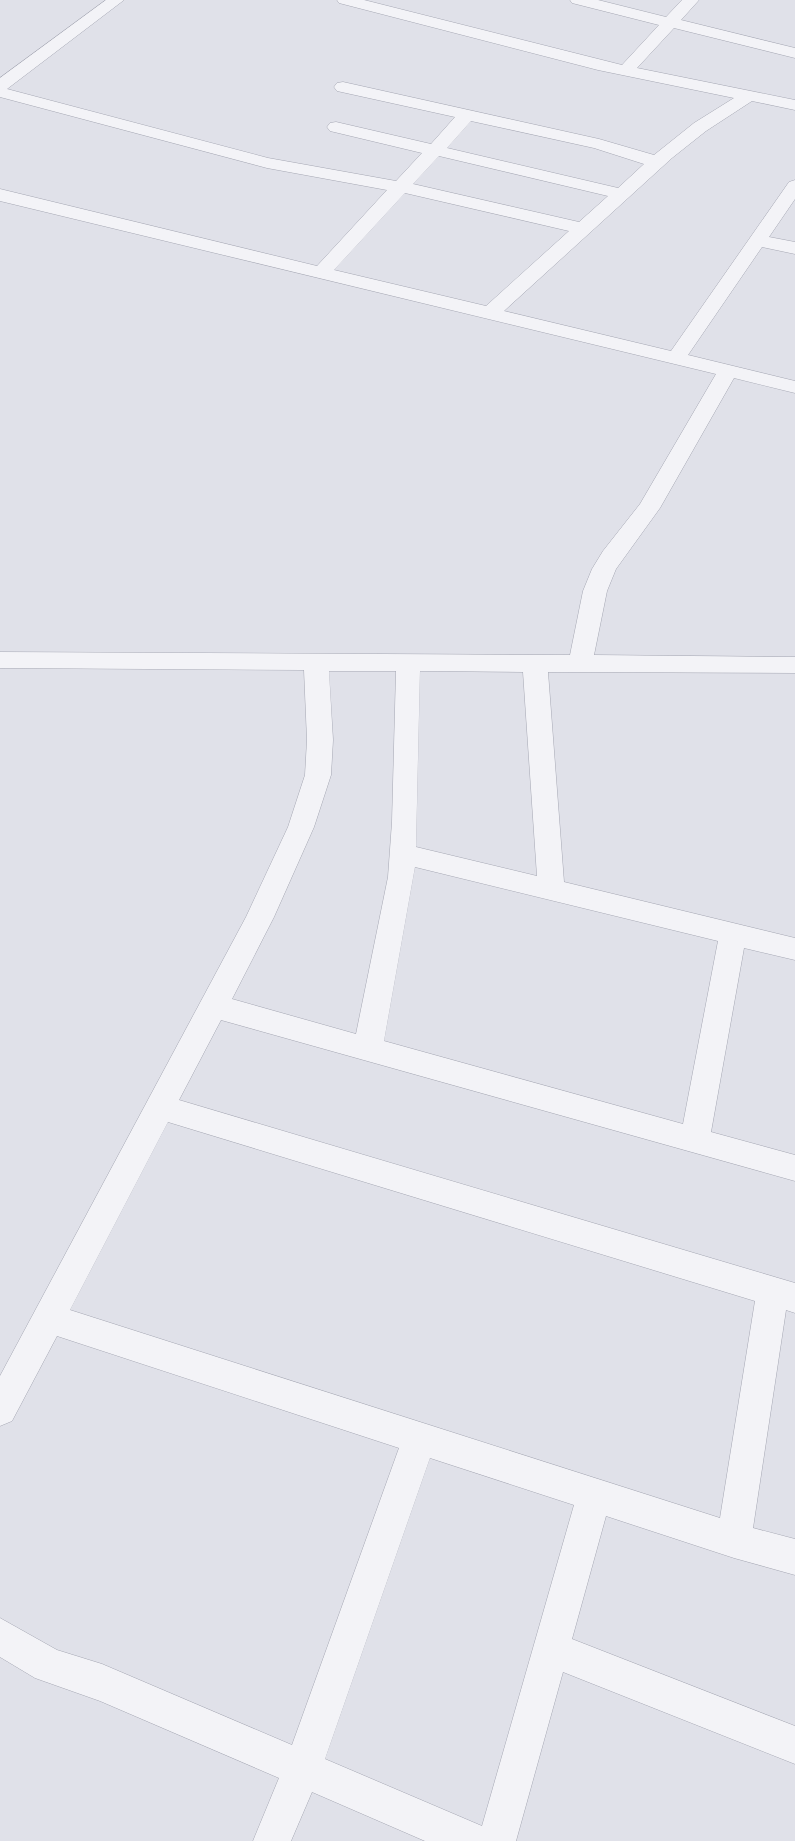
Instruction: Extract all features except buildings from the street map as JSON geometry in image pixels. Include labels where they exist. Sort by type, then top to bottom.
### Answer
[{"type":"street","points":[[0,86],[116,0]]},
{"type":"street","points":[[345,0],[625,71],[795,105]]},
{"type":"street","points":[[578,0],[795,53]]},
{"type":"street","points":[[625,71],[691,0]]},
{"type":"street","points":[[343,87],[621,149],[657,162]]},
{"type":"street","points":[[0,92],[275,165],[401,187],[582,229]]},
{"type":"street","points":[[489,314],[657,162],[700,127],[749,96]]},
{"type":"street","points":[[321,273],[467,114]]},
{"type":"street","points":[[336,127],[621,194]]},
{"type":"street","points":[[676,358],[795,186]]},
{"type":"street","points":[[0,195],[795,387]]},
{"type":"street","points":[[757,240],[795,248]]},
{"type":"street","points":[[580,664],[595,591],[611,556],[649,508],[728,371]]},
{"type":"street","points":[[0,660],[795,665]]},
{"type":"street","points":[[0,1410],[162,1108],[282,871],[301,827],[318,775],[320,740],[316,662]]},
{"type":"street","points":[[368,1049],[403,854],[408,662]]},
{"type":"street","points":[[535,663],[551,890]]},
{"type":"street","points":[[403,854],[795,949]]},
{"type":"street","points":[[694,1139],[733,933]]},
{"type":"street","points":[[214,1006],[795,1168]]},
{"type":"street","points":[[162,1108],[784,1295],[734,1540]]},
{"type":"street","points":[[48,1318],[734,1540],[795,1557]]},
{"type":"street","points":[[272,1841],[302,1769],[420,1438]]},
{"type":"street","points":[[497,1841],[595,1494]]},
{"type":"street","points":[[0,1636],[48,1665],[102,1683],[472,1841]]},
{"type":"street","points":[[551,1649],[795,1745]]}]
